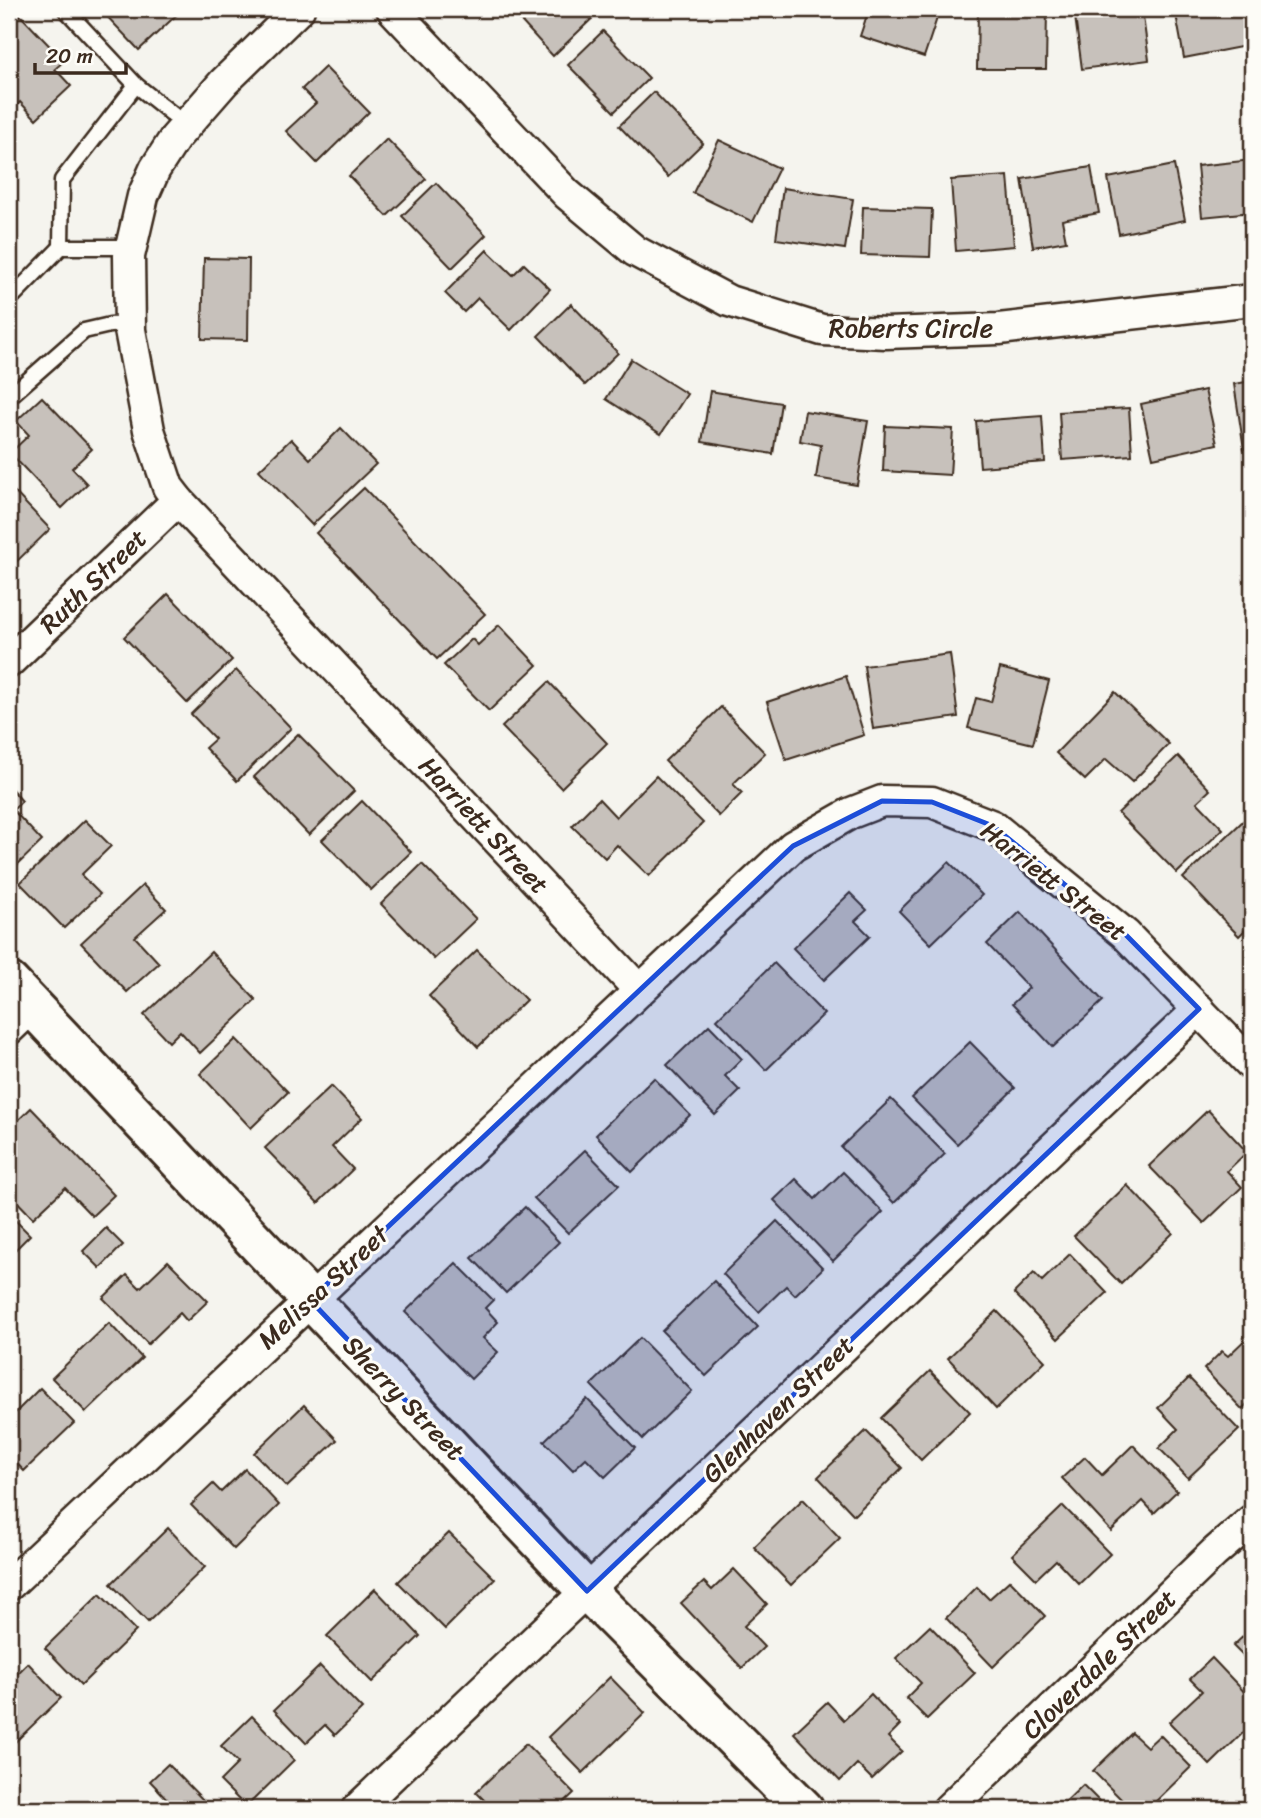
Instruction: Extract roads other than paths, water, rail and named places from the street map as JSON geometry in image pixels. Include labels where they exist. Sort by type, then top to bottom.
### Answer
[{"type":"street","name":"Harriett Street","points":[[299,9],[224,82],[175,138],[155,169],[143,196],[129,256],[130,324],[149,430],[168,487],[178,500],[639,990],[793,846],[851,813],[882,801],[932,802],[993,826],[1125,934],[1252,1065]]},
{"type":"street","name":"Roberts Circle","points":[[392,9],[568,194],[635,251],[729,301],[822,330],[886,332],[999,329],[1252,300]]},
{"type":"street","name":"Ruth Street","points":[[9,662],[178,500]]},
{"type":"street","name":"Melissa Street","points":[[9,1585],[639,990]]},
{"type":"street","name":"Sherry Street","points":[[17,1006],[310,1300],[587,1591],[804,1809]]},
{"type":"street","name":"Glenhaven Street","points":[[356,1809],[1199,1009]]},
{"type":"street","name":"Cloverdale Street","points":[[948,1809],[1214,1553],[1252,1520]]},
{"type":"lane","points":[[65,9],[135,85],[186,125]]},
{"type":"lane","points":[[9,300],[61,247],[62,180],[135,85]]},
{"type":"lane","points":[[61,247],[131,247]]},
{"type":"lane","points":[[9,397],[84,331],[130,324]]}]
